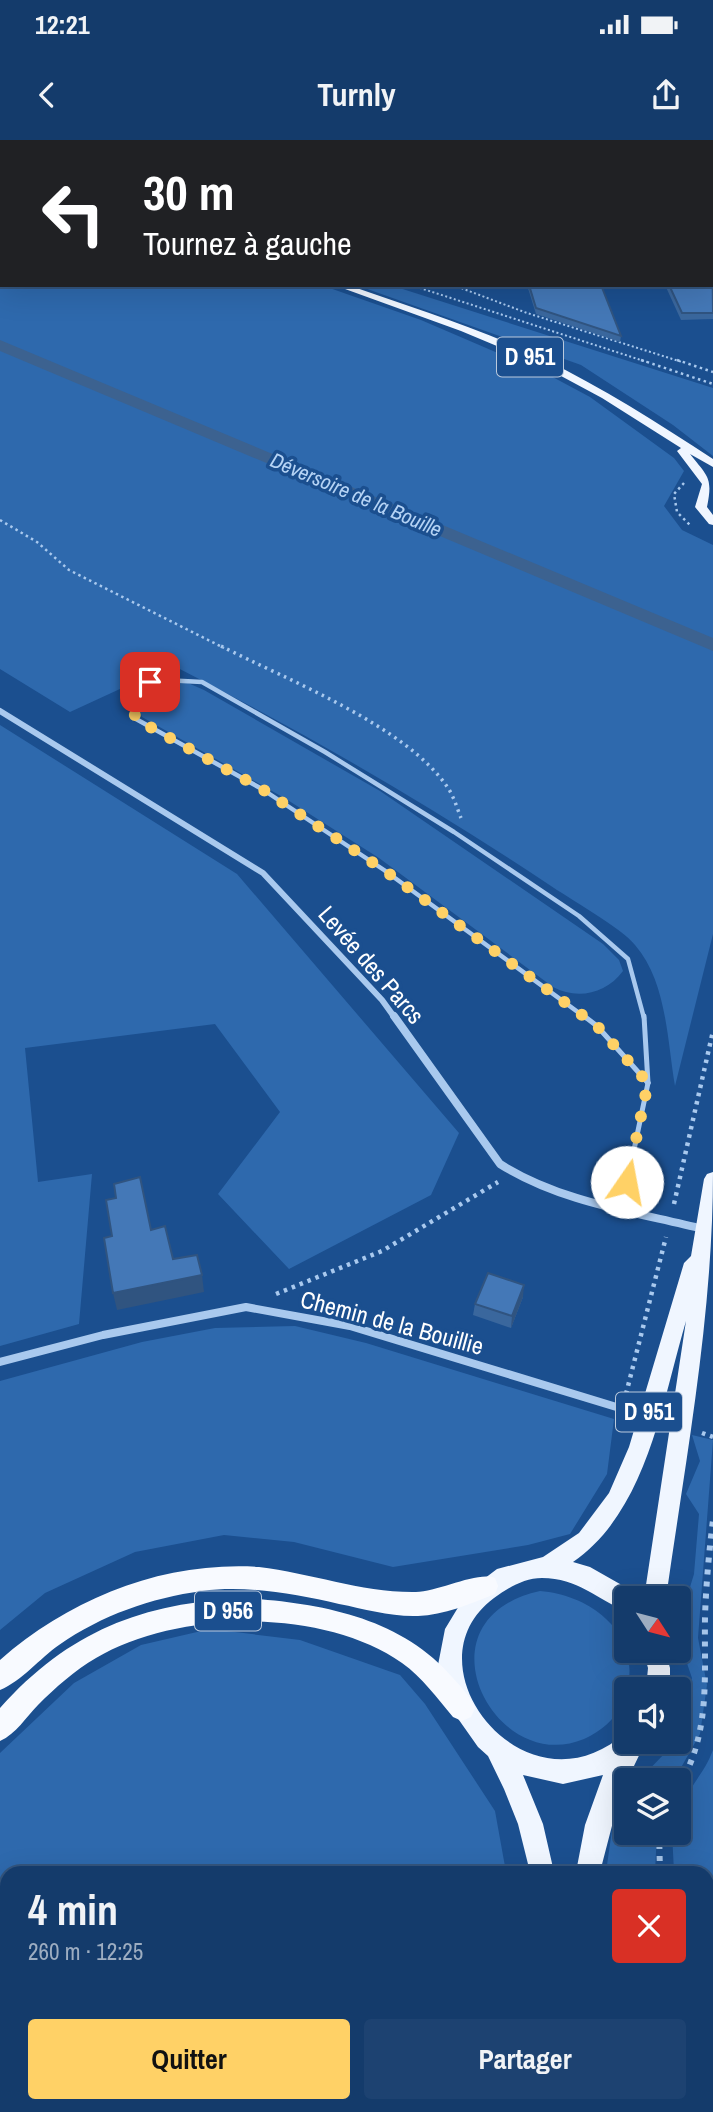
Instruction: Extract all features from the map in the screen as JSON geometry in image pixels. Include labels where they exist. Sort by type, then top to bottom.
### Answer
[{"type":"highway","name":"D 956","points":[[0,1677],[53,1633],[92,1612],[127,1596],[169,1586],[241,1578],[318,1587],[397,1604],[421,1604],[486,1586]]},
{"type":"highway","name":"D 956","points":[[0,1728],[48,1678],[87,1649],[130,1630],[174,1617],[226,1611],[267,1611],[314,1617],[362,1631],[403,1649],[428,1668],[462,1708]]},
{"type":"main road","name":"D 951","points":[[344,287],[460,328],[539,360],[662,431],[713,466]]},
{"type":"main road","name":"D 951","points":[[662,431],[698,468],[708,484],[709,491]]},
{"type":"main road","points":[[709,491],[701,507],[713,522]]},
{"type":"main road","name":"D 951","points":[[550,1566],[587,1540],[603,1522],[629,1473],[703,1229],[713,1179]]},
{"type":"main road","name":"D 951","points":[[657,1586],[695,1326],[703,1229]]},
{"type":"main road","name":"D 951","points":[[541,1866],[535,1831],[522,1797],[497,1750],[477,1731],[462,1708],[452,1674],[452,1640],[465,1610],[486,1586],[516,1570],[550,1566],[591,1576],[614,1592]]},
{"type":"main road","name":"D 951","points":[[497,1750],[541,1770],[565,1772],[588,1769],[615,1754]]},
{"type":"main road","name":"D 951","points":[[589,1866],[593,1835],[607,1791],[626,1754]]},
{"type":"street","name":"Levée des Parcs","points":[[0,711],[263,873],[382,1000],[500,1164],[512,1174],[539,1185],[703,1229]]},
{"type":"street","name":"Chemin de la Bouillie","points":[[0,1362],[103,1335],[246,1307],[350,1326],[648,1417]]},
{"type":"lane","points":[[622,1207],[648,1083],[644,1010],[628,959],[579,916],[472,844],[325,752],[202,682],[181,678],[150,682],[130,698],[136,719],[262,789],[384,870],[597,1026],[648,1083]]},
{"type":"path","points":[[417,287],[713,384]]},
{"type":"path","points":[[458,287],[527,313],[713,372]]},
{"type":"path","points":[[0,520],[37,542],[69,570],[380,727],[429,766],[449,789],[472,844]]},
{"type":"path","points":[[246,1307],[382,1251],[512,1174]]},
{"type":"path","points":[[711,1716],[712,1688],[705,1644],[705,1594],[713,1520]]},
{"type":"path","points":[[691,1774],[705,1741]]},
{"type":"path","points":[[659,1845],[660,1866]]},
{"type":"shaded area","points":[[0,287],[327,287],[421,320],[547,374],[590,397],[674,458],[684,471],[664,506],[682,530],[713,545],[713,934],[675,1086],[660,994],[646,960],[635,945],[607,922],[456,825],[316,742],[172,665],[70,712],[0,669]]},
{"type":"shaded area","points":[[362,287],[396,287],[713,388],[713,456],[673,425],[581,365]]},
{"type":"shaded area","points":[[169,683],[188,683],[204,690],[380,791],[603,944],[619,960],[623,971],[600,990],[581,994],[553,987],[379,858],[286,799],[142,717],[138,707],[146,693]]},
{"type":"shaded area","points":[[0,725],[237,874],[459,1133],[431,1195],[289,1269],[218,1194],[280,1112],[215,1024],[25,1048],[38,1182],[92,1174],[79,1324],[0,1346]]},
{"type":"shaded area","points":[[295,1326],[366,1343],[614,1419],[607,1474],[570,1534],[528,1545],[393,1567],[294,1542],[224,1535],[135,1552],[45,1593],[0,1630],[0,1381],[142,1342],[215,1328]]},
{"type":"shaded area","points":[[692,1435],[713,1440],[698,1638],[707,1685],[700,1734],[691,1750],[692,1678],[687,1663],[691,1663],[690,1586],[694,1574],[699,1514],[686,1494],[700,1461]]},
{"type":"shaded area","points":[[540,1591],[582,1602],[613,1626],[614,1663],[629,1663],[629,1677],[614,1677],[614,1716],[606,1725],[584,1739],[551,1745],[521,1736],[497,1716],[481,1690],[474,1660],[481,1631],[502,1607]]},
{"type":"shaded area","points":[[210,1629],[300,1640],[400,1675],[425,1704],[495,1811],[505,1866],[0,1866],[0,1753],[74,1683],[141,1645]]},
{"type":"shaded area","points":[[713,1750],[713,1866],[674,1866],[673,1845],[691,1845],[691,1789]]},
{"type":"shaded area","points":[[664,1754],[689,1754],[681,1768],[651,1768]]},
{"type":"shaded area","points":[[614,1826],[614,1845],[656,1845],[655,1866],[607,1866]]},
{"type":"building","points":[[530,287],[602,287],[621,336],[536,308]]},
{"type":"building","points":[[670,287],[713,287],[713,313],[682,313]]},
{"type":"building","points":[[140,1177],[151,1230],[165,1226],[173,1259],[197,1255],[202,1275],[113,1293],[104,1238],[112,1236],[106,1200],[116,1198],[114,1184]]},
{"type":"building","points":[[488,1273],[524,1285],[512,1316],[475,1304]]},
{"type":"waterway","name":"Déversoire de la Bouille","points":[[0,345],[713,645]]},
{"type":"route","points":[[150,682],[130,698],[136,719],[262,789],[384,870],[597,1026],[648,1083],[627,1182]]}]
